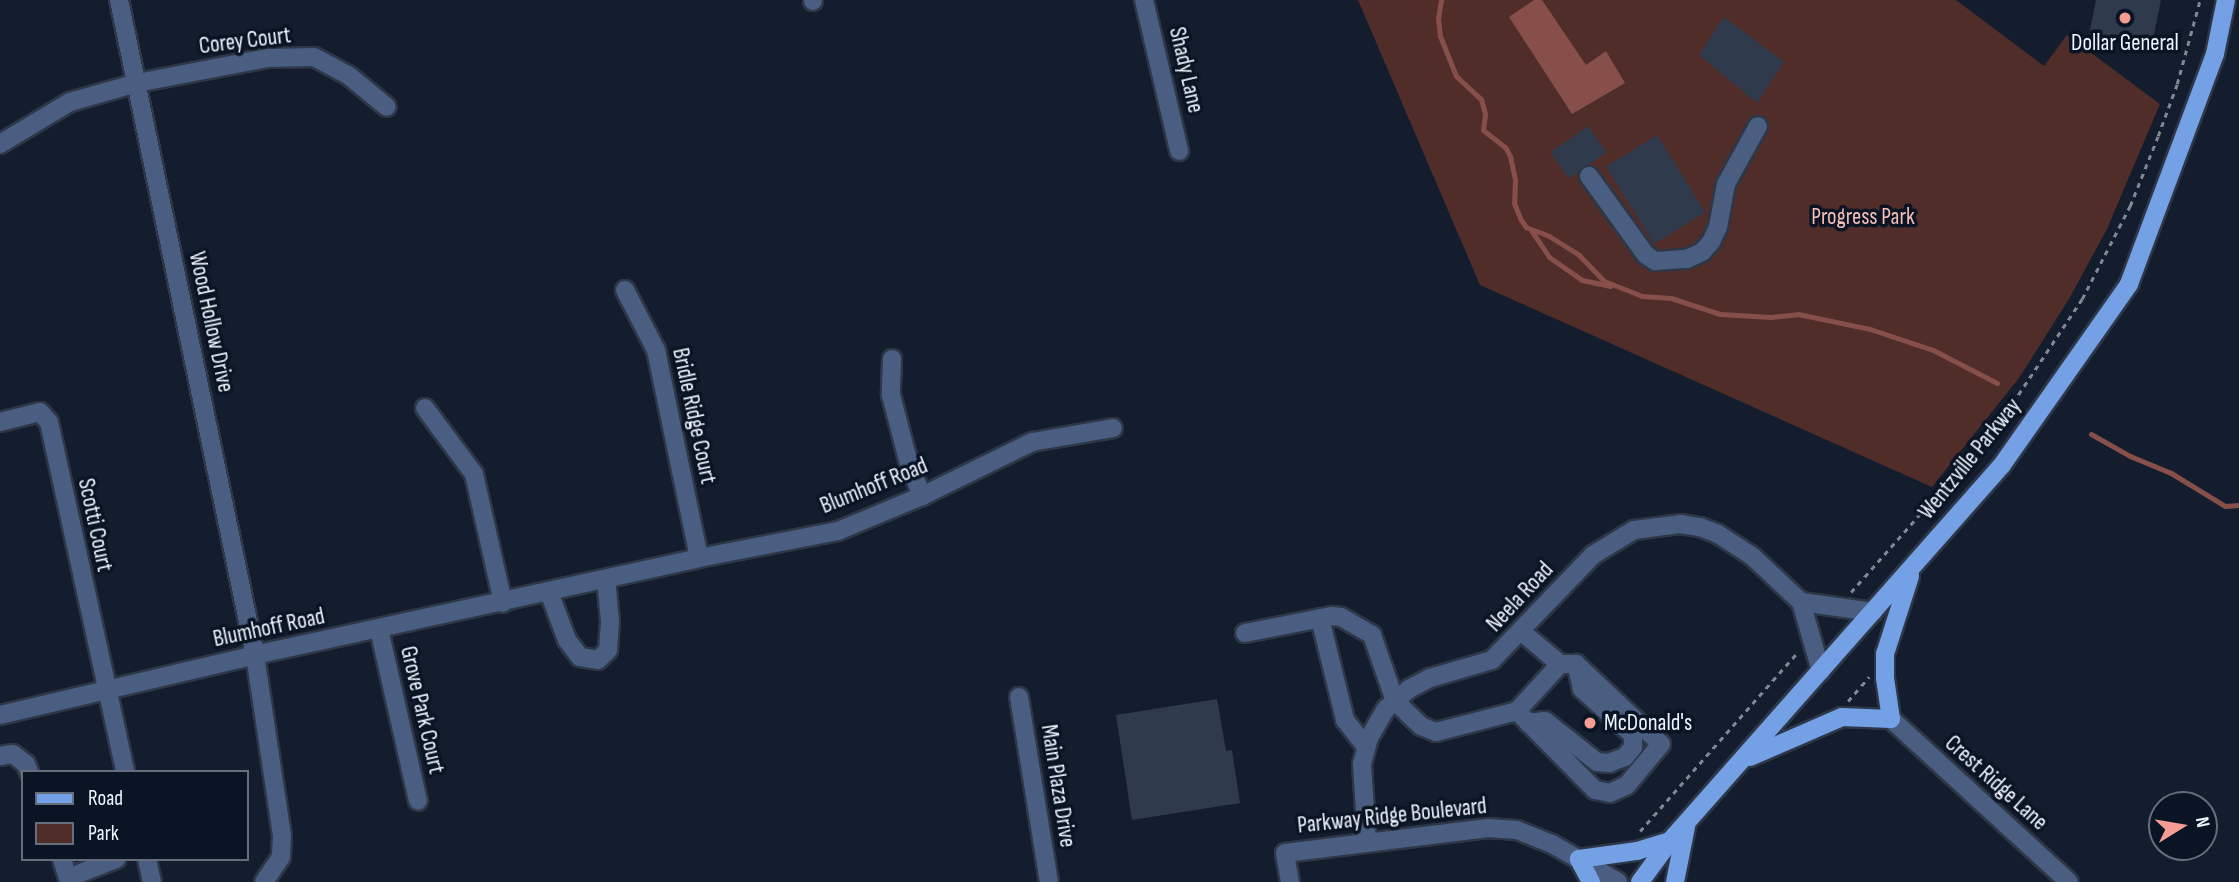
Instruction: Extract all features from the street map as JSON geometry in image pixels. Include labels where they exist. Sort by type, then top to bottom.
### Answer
[{"type":"main road","name":"Wentzville Parkway","points":[[1640,882],[1670,841],[2002,465],[2129,284],[2215,54],[2226,0]]},
{"type":"main road","points":[[1744,760],[1842,717],[1891,719],[1885,678],[1885,654],[1913,566]]},
{"type":"main road","points":[[1675,882],[1687,823]]},
{"type":"main road","points":[[1591,882],[1579,859],[1620,854],[1670,841]]},
{"type":"street","name":"Wood Hollow Drive","points":[[119,0],[255,655],[282,836],[281,857],[264,882]]},
{"type":"street","name":"Shady Lane","points":[[1144,0],[1179,151]]},
{"type":"street","name":"Corey Court","points":[[0,144],[70,102],[137,83],[267,58],[314,57],[348,75],[387,107]]},
{"type":"street","points":[[1589,176],[1646,255],[1655,261],[1687,259],[1702,252],[1711,242],[1718,227],[1726,184],[1758,126]]},
{"type":"street","name":"Bridle Ridge Court","points":[[625,290],[656,350],[699,558]]},
{"type":"street","points":[[892,359],[891,395],[909,464],[922,496]]},
{"type":"street","points":[[425,408],[474,474],[503,603]]},
{"type":"street","name":"Scotti Court","points":[[0,422],[40,412],[49,422],[105,692]]},
{"type":"street","name":"Blumhoff Road","points":[[0,715],[255,655],[503,603],[699,558],[838,531],[922,496],[1032,442],[1113,428]]},
{"type":"street","name":"Neela Road","points":[[1367,842],[1361,791],[1362,764],[1366,747],[1386,709],[1409,689],[1430,678],[1493,660],[1593,555],[1612,541],[1654,525],[1680,524],[1718,534],[1752,556],[1801,602],[1821,671]]},
{"type":"street","points":[[549,592],[567,640],[580,657],[598,660],[608,650],[606,579]]},
{"type":"street","points":[[1801,602],[1836,609],[1873,612]]},
{"type":"street","points":[[1245,633],[1320,618],[1341,617],[1371,635],[1395,701],[1421,726],[1436,732],[1523,717],[1545,721],[1597,762],[1609,763],[1625,757],[1633,747],[1633,735],[1581,688],[1568,664]]},
{"type":"street","points":[[1320,618],[1345,720],[1366,747]]},
{"type":"street","name":"Grove Park Court","points":[[379,629],[418,801]]},
{"type":"street","points":[[1522,632],[1568,664],[1661,744],[1627,785],[1610,793],[1595,790],[1523,717]]},
{"type":"street","points":[[1523,717],[1568,664]]},
{"type":"street","points":[[105,692],[124,770]]},
{"type":"street","name":"Main Plaza Drive","points":[[1019,697],[1049,882]]},
{"type":"street","name":"Crest Ridge Lane","points":[[1891,719],[2069,882]]},
{"type":"street","points":[[0,756],[12,754],[26,764],[28,770]]},
{"type":"street","name":"Parkway Ridge Boulevard","points":[[1290,882],[1285,853],[1488,828],[1517,830],[1552,844],[1618,882]]},
{"type":"street","points":[[63,861],[68,880],[111,861]]},
{"type":"street","points":[[147,861],[152,882]]},
{"type":"path","points":[[1836,609],[1996,428],[2082,299],[2130,206],[2158,136],[2177,84],[2200,0]]},
{"type":"path","points":[[1620,854],[1812,636]]},
{"type":"path","points":[[1843,707],[1875,669]]},
{"type":"green space","name":"Progress Park","points":[[1358,0],[1956,0],[2044,66],[2067,35],[2160,104],[2107,229],[2069,299],[2019,378],[1932,487],[1480,285]]},
{"type":"shaded area","points":[[1534,0],[1542,0],[1586,65],[1606,51],[1625,83],[1572,114],[1509,17]]},
{"type":"building","name":"Dollar General","points":[[2096,0],[2161,0],[2151,49],[2089,35]]},
{"type":"building","points":[[1724,17],[1784,62],[1757,103],[1699,55]]},
{"type":"building","points":[[1588,126],[1606,152],[1569,179],[1550,152]]},
{"type":"building","points":[[1657,135],[1705,212],[1654,244],[1606,167]]},
{"type":"building","points":[[1217,699],[1226,751],[1232,750],[1240,803],[1132,820],[1116,715]]},
{"type":"waterway","points":[[1441,0],[1438,18],[1440,36],[1456,76],[1481,99],[1485,114],[1483,130],[1505,147],[1510,156],[1515,180],[1514,203],[1521,220],[1526,227],[1549,236],[1579,255],[1604,281],[1642,296],[1671,298],[1720,314],[1771,317],[1798,314],[1870,329],[1933,350],[1997,383]]},
{"type":"waterway","points":[[1531,230],[1549,257],[1582,280],[1610,286]]},
{"type":"waterway","points":[[2091,434],[2130,456],[2171,473],[2225,506],[2239,505]]},
{"type":"place","name":"Dollar General","points":[[2125,18]]},
{"type":"place","name":"McDonald's","points":[[1590,723]]}]
